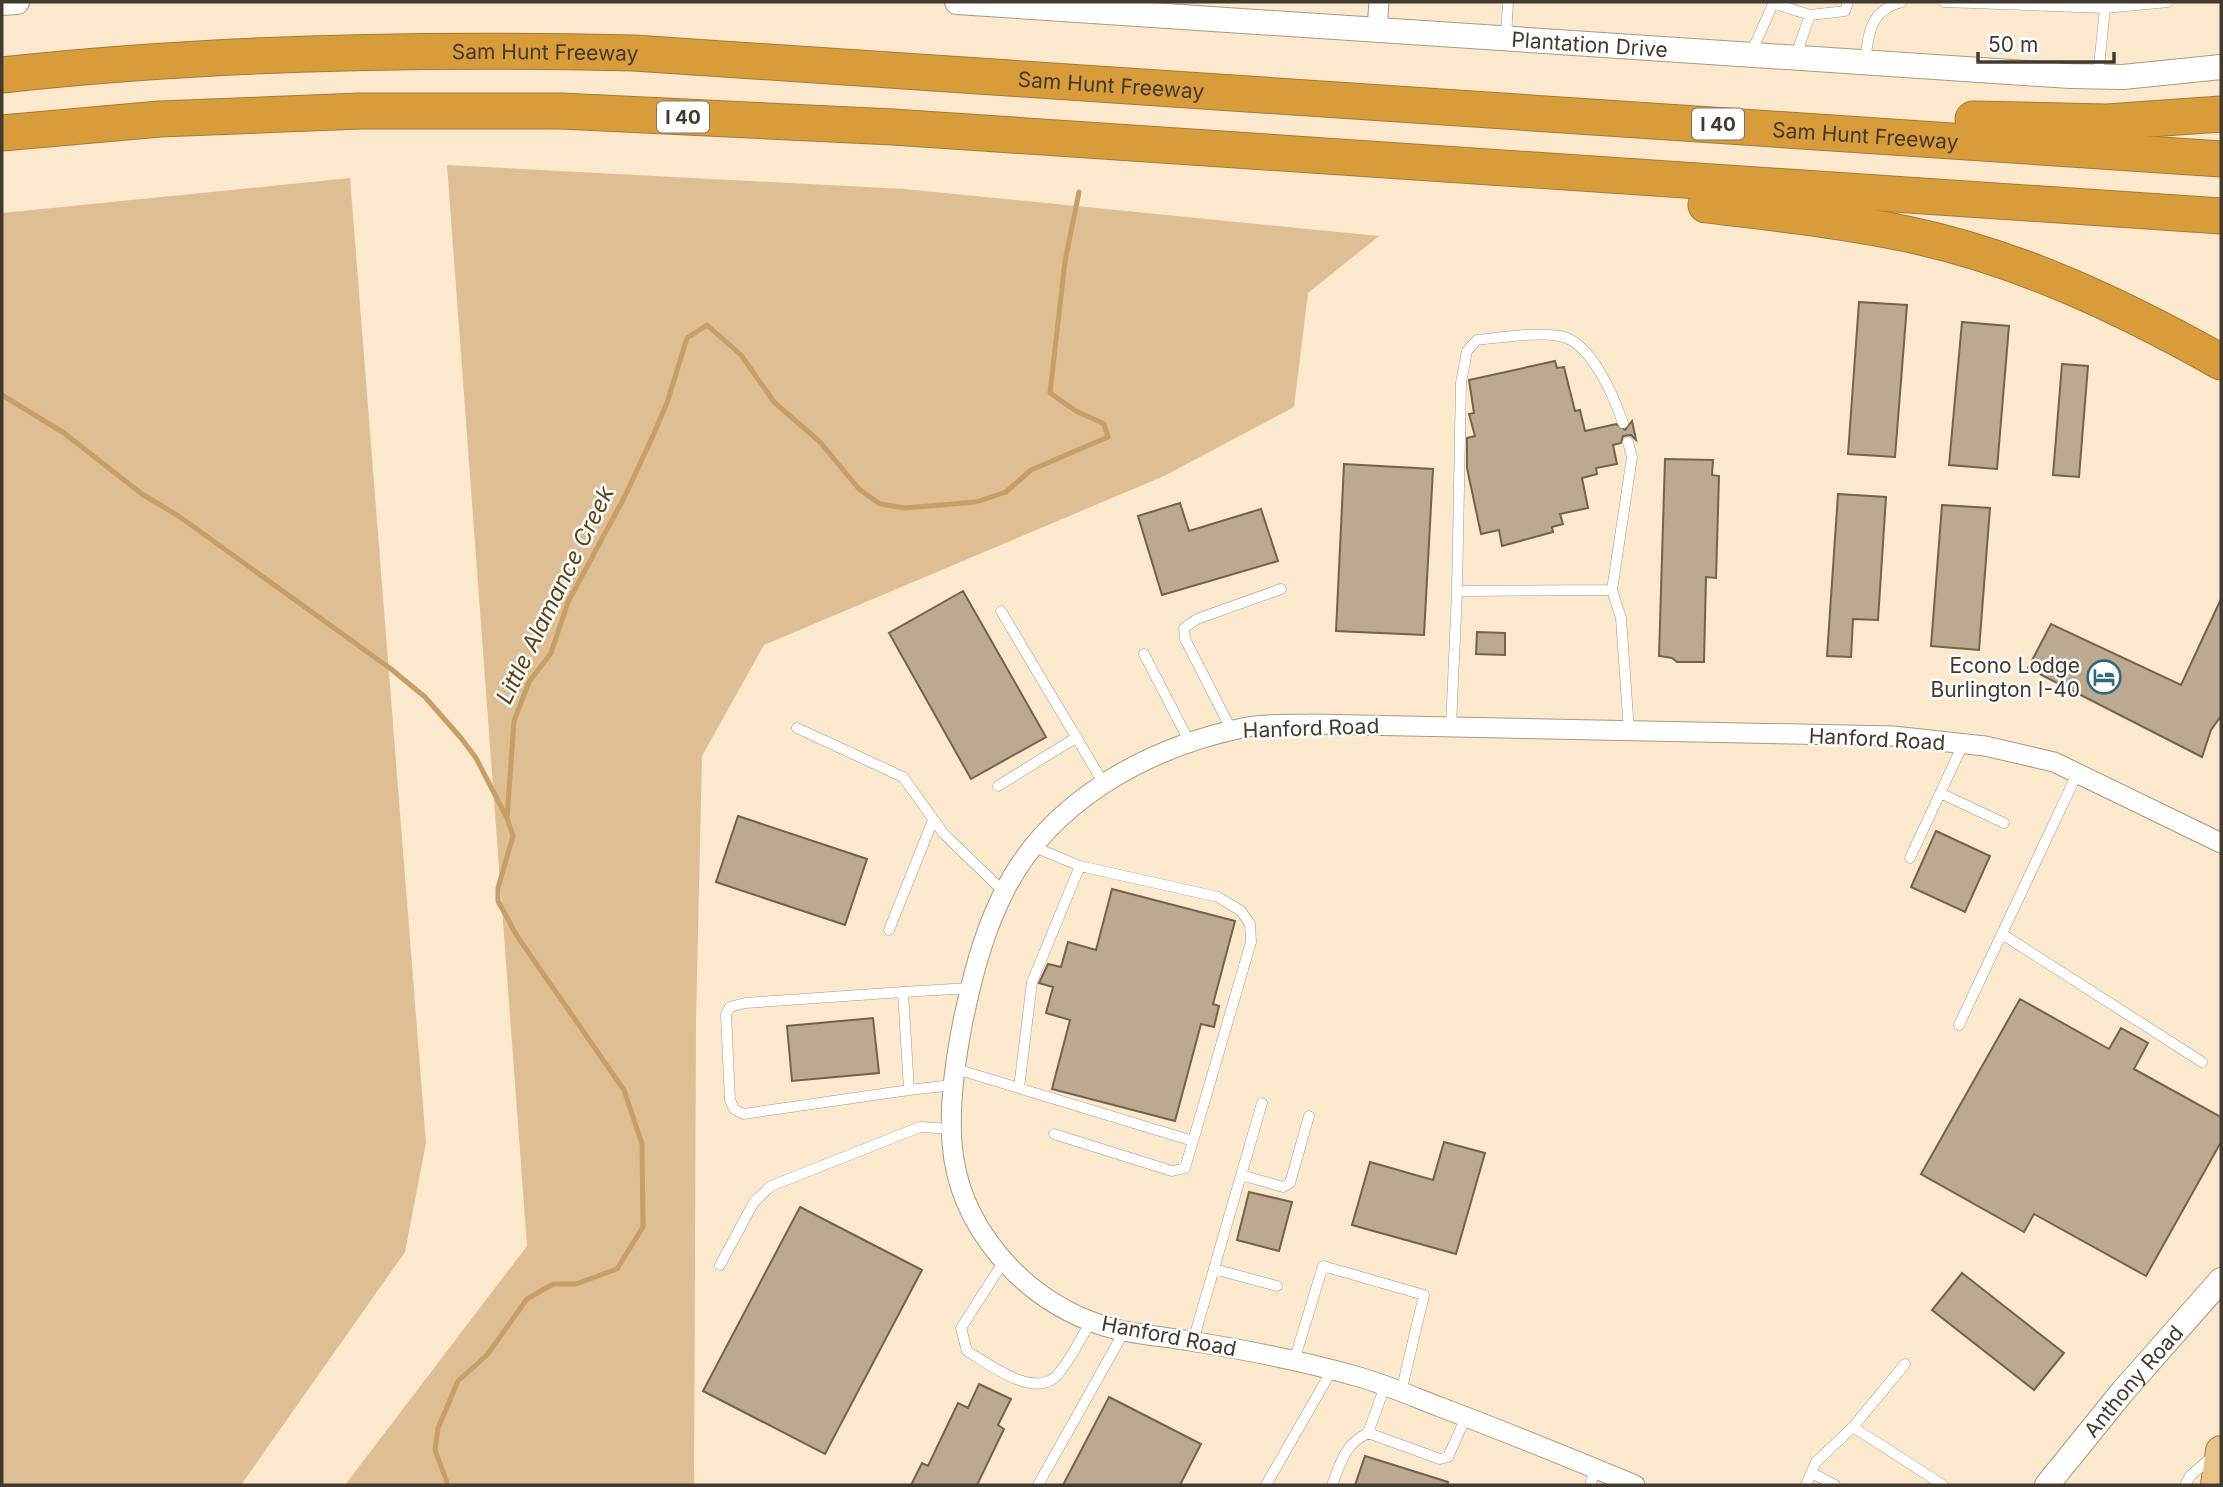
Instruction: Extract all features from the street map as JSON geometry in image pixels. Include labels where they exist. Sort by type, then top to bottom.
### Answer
[{"type":"highway","name":"Sam Hunt Freeway","points":[[2,75],[255,55],[379,50],[514,50],[723,57],[2221,159]]},
{"type":"highway","points":[[1215,90],[2071,123],[2221,114]]},
{"type":"highway","name":"I 40","points":[[2,133],[160,119],[306,113],[561,111],[893,127],[2221,216]]},
{"type":"highway","points":[[1363,160],[1845,222],[1908,234],[1970,250],[2042,275],[2115,307],[2221,362]]},
{"type":"main road","points":[[2216,1485],[2221,1450]]},
{"type":"street","points":[[2,4],[17,2]]},
{"type":"street","name":"Plantation Drive","points":[[957,2],[1193,14],[1750,57],[1865,61],[2098,76],[2176,74],[2221,67]]},
{"type":"street","points":[[1377,29],[1379,2]]},
{"type":"street","name":"Hanford Road","points":[[1635,1485],[1593,1477],[1466,1417],[1393,1389],[1294,1361],[1125,1330],[1091,1321],[1044,1298],[1024,1283],[988,1242],[962,1195],[952,1146],[952,1129],[955,1077],[977,954],[1011,877],[1034,847],[1074,805],[1129,766],[1189,741],[1251,726],[1312,724],[1893,736],[1963,744],[2054,762],[2221,843]]},
{"type":"street","name":"Anthony Road","points":[[2047,1485],[2123,1391],[2221,1280]]},
{"type":"lane","points":[[1506,39],[1508,2]]},
{"type":"lane","points":[[1750,57],[1774,2],[1810,15],[1845,11],[1849,2]]},
{"type":"lane","points":[[1865,61],[1870,25],[1880,6],[1902,2]]},
{"type":"lane","points":[[1944,2],[2025,6],[2168,2]]},
{"type":"lane","points":[[2098,76],[2106,5]]},
{"type":"lane","points":[[1795,59],[1810,15]]},
{"type":"lane","points":[[1451,727],[1461,383],[1467,351],[1477,340],[1514,335],[1563,336],[1581,349],[1609,385],[1623,423]]},
{"type":"lane","points":[[1628,442],[1632,457],[1612,590],[1621,618],[1629,731]]},
{"type":"lane","points":[[1232,731],[1185,639],[1184,628],[1197,620],[1281,589]]},
{"type":"lane","points":[[1457,591],[1612,590]]},
{"type":"lane","points":[[1001,611],[1104,784]]},
{"type":"lane","points":[[1144,654],[1189,741]]},
{"type":"lane","points":[[797,728],[903,777],[933,820],[1004,892]]},
{"type":"lane","points":[[998,786],[1077,737]]},
{"type":"lane","points":[[1910,858],[1963,744]]},
{"type":"lane","points":[[1959,1025],[2077,774]]},
{"type":"lane","points":[[1940,793],[2004,823]]},
{"type":"lane","points":[[889,930],[933,820]]},
{"type":"lane","points":[[1034,847],[1080,866],[1218,897],[1241,911],[1250,924],[1251,942],[1185,1168],[1172,1171],[1054,1134]]},
{"type":"lane","points":[[1019,1088],[1032,982],[1080,866]]},
{"type":"lane","points":[[2002,934],[2202,1062]]},
{"type":"lane","points":[[970,988],[745,1003],[730,1007],[726,1014],[730,1100],[734,1109],[743,1114],[909,1090],[955,1077],[1019,1088],[1193,1141]]},
{"type":"lane","points":[[903,992],[909,1090]]},
{"type":"lane","points":[[1193,1342],[1262,1103]]},
{"type":"lane","points":[[1241,1175],[1283,1188],[1290,1183],[1309,1116]]},
{"type":"lane","points":[[720,1265],[754,1202],[771,1186],[920,1127],[952,1129]]},
{"type":"lane","points":[[1004,1261],[961,1328],[967,1351],[1025,1384],[1041,1383],[1058,1376],[1091,1321]]},
{"type":"lane","points":[[1294,1361],[1323,1266],[1424,1295],[1393,1389],[1368,1433],[1355,1440],[1345,1451],[1332,1485]]},
{"type":"lane","points":[[1214,1269],[1277,1286]]},
{"type":"lane","points":[[1038,1485],[1125,1330]]},
{"type":"lane","points":[[1806,1485],[1816,1462],[1853,1427],[1905,1364]]},
{"type":"lane","points":[[1266,1485],[1332,1370]]},
{"type":"lane","points":[[1368,1433],[1440,1459],[1448,1458],[1466,1417]]},
{"type":"lane","points":[[1853,1427],[1943,1485]]},
{"type":"lane","points":[[2185,1485],[2190,1476],[2221,1450]]},
{"type":"lane","points":[[1812,1473],[1835,1485]]},
{"type":"shaded area","points":[[447,165],[904,189],[1379,236],[1308,293],[1294,407],[1164,476],[764,645],[702,756],[696,1021],[694,1485],[345,1485],[527,1246]]},
{"type":"shaded area","points":[[350,178],[426,1143],[405,1252],[241,1485],[2,1485],[2,213]]},
{"type":"building","points":[[1859,302],[1907,305],[1895,457],[1848,454]]},
{"type":"building","points":[[1962,322],[2009,326],[1997,469],[1949,465]]},
{"type":"building","points":[[1555,361],[1557,368],[1564,367],[1575,411],[1580,410],[1585,431],[1616,424],[1625,430],[1632,421],[1636,440],[1631,435],[1623,436],[1621,443],[1613,445],[1617,464],[1596,468],[1597,474],[1582,478],[1588,508],[1560,514],[1563,524],[1552,527],[1553,532],[1502,546],[1499,530],[1481,534],[1467,468],[1467,438],[1475,436],[1469,414],[1474,413],[1469,380]]},
{"type":"building","points":[[2062,364],[2088,366],[2079,477],[2053,475]]},
{"type":"building","points":[[1665,459],[1713,460],[1712,475],[1719,476],[1716,578],[1706,577],[1704,662],[1677,662],[1672,658],[1659,656]]},
{"type":"building","points":[[1344,464],[1433,469],[1424,635],[1336,631]]},
{"type":"building","points":[[1838,494],[1886,497],[1878,620],[1853,619],[1851,657],[1827,656]]},
{"type":"building","points":[[1180,503],[1189,531],[1261,509],[1278,561],[1162,595],[1138,516]]},
{"type":"building","points":[[1942,505],[1990,508],[1979,650],[1931,646]]},
{"type":"building","points":[[963,591],[1046,737],[971,779],[889,633]]},
{"type":"building","name":"Econo Lodge Burlington I-40","points":[[2221,599],[2221,716],[2211,730],[2202,757],[2028,668],[2051,624],[2181,685]]},
{"type":"building","points":[[1477,632],[1505,633],[1505,655],[1476,654]]},
{"type":"building","points":[[738,816],[867,859],[845,925],[716,882]]},
{"type":"building","points":[[1936,831],[1990,856],[1965,912],[1911,887]]},
{"type":"building","points":[[1112,889],[1235,921],[1213,1004],[1219,1006],[1214,1027],[1201,1024],[1175,1121],[1052,1089],[1070,1020],[1046,1013],[1053,987],[1039,983],[1048,964],[1061,967],[1068,942],[1096,950]]},
{"type":"building","points":[[2020,999],[2109,1049],[2121,1028],[2148,1043],[2134,1069],[2221,1117],[2221,1142],[2146,1276],[2034,1214],[2024,1232],[1921,1174]]},
{"type":"building","points":[[873,1018],[879,1073],[792,1081],[787,1026]]},
{"type":"building","points":[[1444,1142],[1485,1153],[1456,1254],[1352,1225],[1370,1162],[1433,1180]]},
{"type":"building","points":[[1249,1192],[1292,1202],[1279,1251],[1237,1240]]},
{"type":"building","points":[[800,1207],[922,1270],[825,1454],[703,1391]]},
{"type":"building","points":[[1962,1273],[2064,1353],[2034,1390],[1932,1310]]},
{"type":"building","points":[[979,1384],[1011,1399],[998,1425],[1004,1429],[977,1485],[911,1485],[922,1463],[928,1466],[958,1403],[968,1408]]},
{"type":"building","points":[[1109,1397],[1201,1444],[1180,1485],[1063,1485]]},
{"type":"building","points":[[1365,1456],[1448,1482],[1447,1485],[1355,1485]]},
{"type":"waterway","name":"Little Alamance Creek","points":[[448,1485],[435,1450],[438,1428],[458,1381],[487,1355],[527,1299],[553,1284],[576,1284],[617,1269],[643,1227],[642,1144],[624,1090],[517,936],[498,901],[498,888],[513,836],[507,818],[514,721],[529,682],[551,653],[568,602],[625,496],[651,440],[667,403],[687,338],[707,325],[741,355],[774,402],[820,442],[859,489],[880,504],[905,508],[976,502],[1006,492],[1031,470],[1108,437],[1104,424],[1076,411],[1050,393],[1065,261],[1079,192]]},
{"type":"waterway","points":[[2,395],[64,433],[142,494],[180,517],[391,669],[425,697],[476,758],[507,818]]},
{"type":"place","name":"Econo Lodge Burlington I-40","points":[[2104,677]]}]
